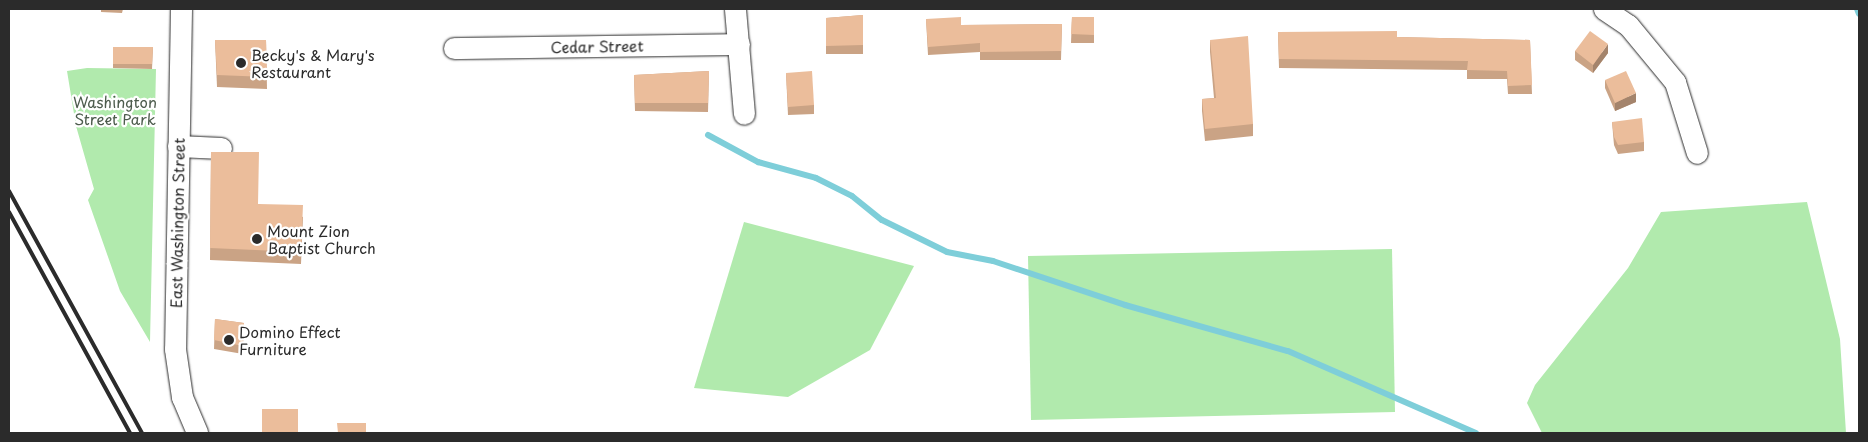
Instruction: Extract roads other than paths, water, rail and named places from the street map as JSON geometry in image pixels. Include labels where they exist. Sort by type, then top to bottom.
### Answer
[{"type":"street","name":"East Washington Street","points":[[181,9],[175,349],[182,397],[197,433]]},
{"type":"street","points":[[735,9],[744,114]]},
{"type":"street","points":[[1604,9],[1628,25],[1675,82],[1697,153]]},
{"type":"street","name":"Cedar Street","points":[[454,48],[739,44]]},
{"type":"street","points":[[178,146],[221,148]]},
{"type":"waterway","points":[[1857,9],[1859,14]]},
{"type":"waterway","points":[[708,135],[758,162],[816,178],[852,196],[882,220],[947,252],[993,261],[1125,305],[1288,351],[1476,433]]},
{"type":"railway","points":[[9,191],[142,433]]},
{"type":"railway","points":[[9,212],[130,433]]},
{"type":"place","name":"Becky's & Mary's Restaurant","points":[[241,63]]},
{"type":"place","name":"Mount Zion Baptist Church","points":[[257,239]]},
{"type":"place","name":"Domino Effect Furniture","points":[[229,340]]},
{"type":"park label","name":"Washington Street Park","points":[[115,110]]}]
